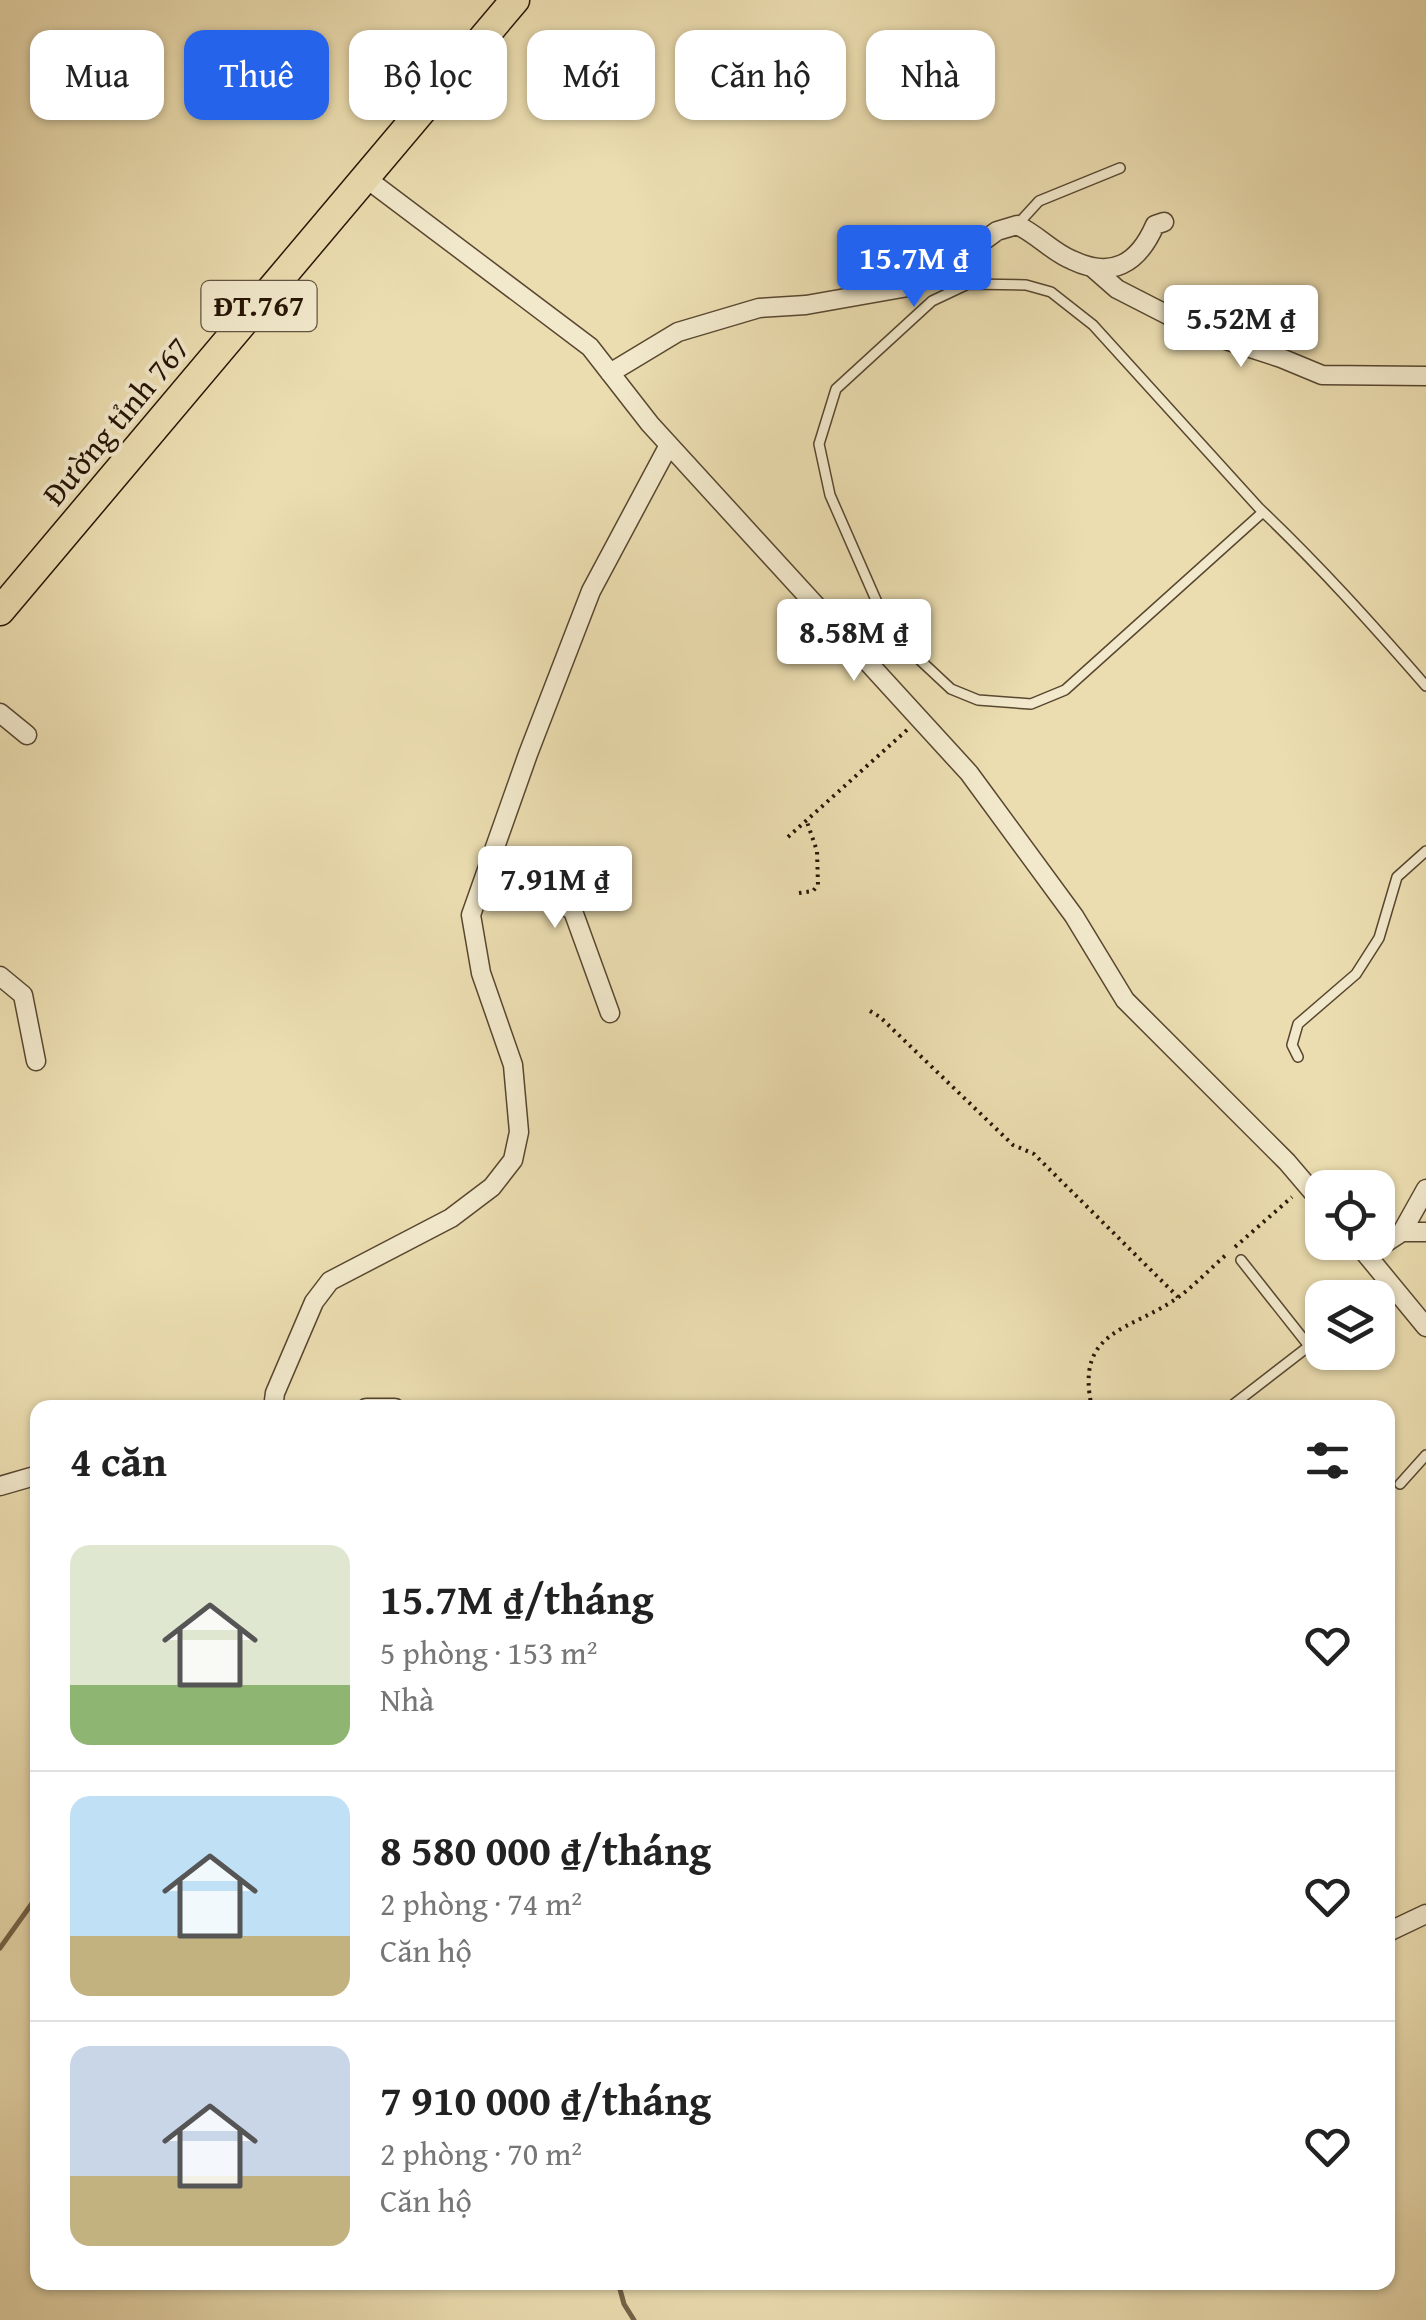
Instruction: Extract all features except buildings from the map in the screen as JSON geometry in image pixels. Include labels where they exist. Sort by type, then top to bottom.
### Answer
[{"type":"main road","name":"Đường tỉnh 767","points":[[0,611],[515,0]]},
{"type":"street","points":[[367,179],[590,347],[669,445],[969,773],[1074,916],[1124,1000],[1305,1183]]},
{"type":"street","points":[[610,373],[678,332],[759,308],[806,305],[908,287],[942,270],[997,231],[1017,225],[1071,260],[1108,269],[1132,261],[1147,245],[1155,226],[1164,222]]},
{"type":"street","points":[[1089,265],[1117,289],[1201,332],[1322,376],[1426,376]]},
{"type":"street","points":[[274,1400],[314,1302],[330,1281],[451,1218],[492,1187],[513,1160],[519,1132],[513,1064],[482,973],[472,915],[591,591],[669,445]]},
{"type":"street","points":[[0,713],[27,735]]},
{"type":"street","points":[[492,855],[573,912],[610,1013]]},
{"type":"street","points":[[0,976],[24,996],[36,1060]]},
{"type":"street","points":[[1402,1232],[1426,1190]]},
{"type":"street","points":[[1395,1235],[1426,1232]]},
{"type":"street","points":[[1371,1260],[1389,1280]]},
{"type":"street","points":[[1395,1288],[1426,1327]]},
{"type":"street","points":[[0,1486],[30,1477]]},
{"type":"street","points":[[1395,1929],[1426,1914]]},
{"type":"lane","points":[[1017,225],[1039,202],[1120,168]]},
{"type":"lane","points":[[932,301],[942,270]]},
{"type":"lane","points":[[1264,512],[1066,690],[1031,704],[978,700],[950,689],[890,632],[830,495],[820,444],[836,389],[932,301],[968,284],[1026,285],[1051,292],[1093,325],[1264,512],[1339,585],[1426,686]]},
{"type":"lane","points":[[1298,1056],[1292,1045],[1298,1024],[1356,974],[1380,938],[1397,877],[1426,851]]},
{"type":"lane","points":[[1241,1260],[1305,1341]]},
{"type":"lane","points":[[1239,1400],[1305,1349]]},
{"type":"lane","points":[[1400,1484],[1426,1455]]},
{"type":"path","points":[[788,837],[919,719]]},
{"type":"path","points":[[799,893],[813,892],[818,885],[817,851],[806,819]]},
{"type":"path","points":[[870,1011],[1013,1145],[1034,1154],[1178,1297]]},
{"type":"path","points":[[1091,1400],[1090,1360],[1102,1340],[1178,1297],[1305,1185]]},
{"type":"waterway","points":[[0,1948],[30,1906]]},
{"type":"waterway","points":[[620,2290],[634,2320]]}]
